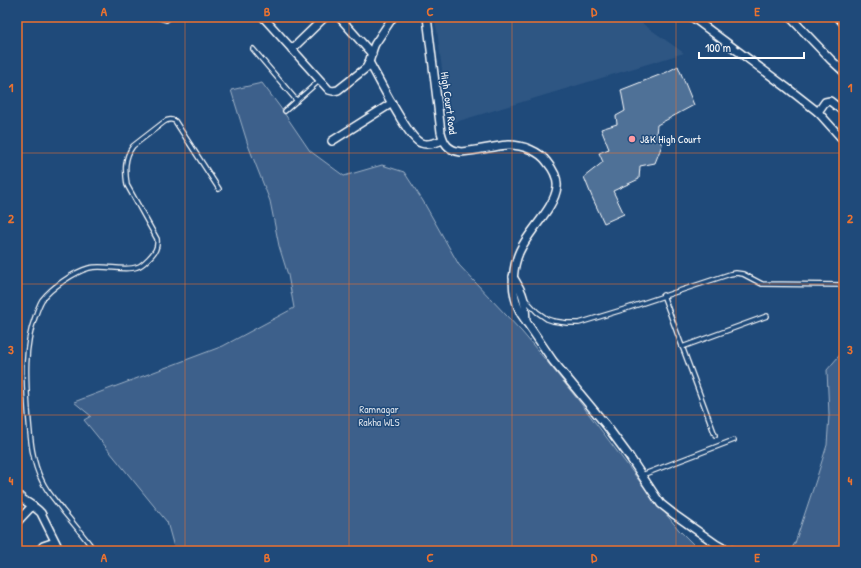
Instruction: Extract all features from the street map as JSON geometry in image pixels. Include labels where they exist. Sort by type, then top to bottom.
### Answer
[{"type":"street","points":[[263,17],[320,80],[333,91],[366,68],[372,54],[372,49],[393,17]]},
{"type":"street","points":[[292,49],[325,17]]},
{"type":"street","points":[[339,17],[372,54]]},
{"type":"street","name":"High Court Road","points":[[427,17],[441,132],[443,140],[448,147],[454,151],[470,151],[509,145],[523,147],[536,152],[544,158],[551,167],[555,177],[557,186],[554,198],[520,250],[514,267],[514,291],[517,307],[521,314],[553,361],[606,425],[629,456],[656,497],[666,508],[716,544],[725,549],[734,551]]},
{"type":"street","points":[[692,17],[818,112],[844,141]]},
{"type":"street","points":[[790,17],[844,72]]},
{"type":"street","points":[[838,17],[844,24]]},
{"type":"street","points":[[369,62],[407,129],[418,141],[429,144],[443,140]]},
{"type":"street","points":[[818,112],[825,102],[830,101],[844,112]]},
{"type":"street","points":[[332,141],[392,103]]},
{"type":"street","points":[[513,277],[524,298],[526,322]]},
{"type":"street","points":[[17,494],[21,499],[38,509],[44,517],[60,551]]},
{"type":"street","points":[[17,522],[32,506]]},
{"type":"street","points":[[39,551],[43,546],[55,542]]},
{"type":"lane","points":[[157,17],[164,20],[170,17]]},
{"type":"lane","points":[[253,49],[296,101]]},
{"type":"lane","points":[[285,111],[320,80]]},
{"type":"lane","points":[[95,551],[48,491],[39,475],[35,463],[30,430],[26,375],[28,347],[33,321],[41,301],[54,288],[83,270],[96,267],[137,267],[142,265],[154,253],[157,239],[127,185],[126,162],[133,146],[164,122],[171,119],[175,121],[220,189]]},
{"type":"lane","points":[[524,298],[537,312],[547,319],[567,323],[579,323],[736,273],[743,274],[762,284],[844,285]]},
{"type":"lane","points":[[663,295],[715,435]]},
{"type":"lane","points":[[682,347],[767,316]]},
{"type":"lane","points":[[642,475],[734,440]]},
{"type":"shaded area","points":[[434,17],[633,17],[684,53],[449,124]]},
{"type":"green space","name":"Ramnagar Rakha WLS","points":[[262,83],[310,151],[344,176],[382,165],[404,172],[423,201],[459,265],[522,332],[549,364],[647,491],[679,530],[700,551],[175,551],[167,522],[84,420],[91,416],[74,402],[223,346],[294,308],[288,275],[279,246],[270,201],[248,145],[231,90]]},
{"type":"green space","points":[[844,350],[844,551],[790,551],[795,543],[827,445],[829,415],[827,370]]},
{"type":"building","name":"J&K High Court","points":[[678,66],[694,105],[657,125],[656,134],[662,145],[655,163],[640,166],[639,179],[613,191],[624,214],[604,223],[584,177],[603,162],[599,153],[609,149],[601,129],[617,124],[616,116],[625,111],[621,90],[667,72]]},
{"type":"place","name":"J&K High Court","points":[[632,139]]}]
